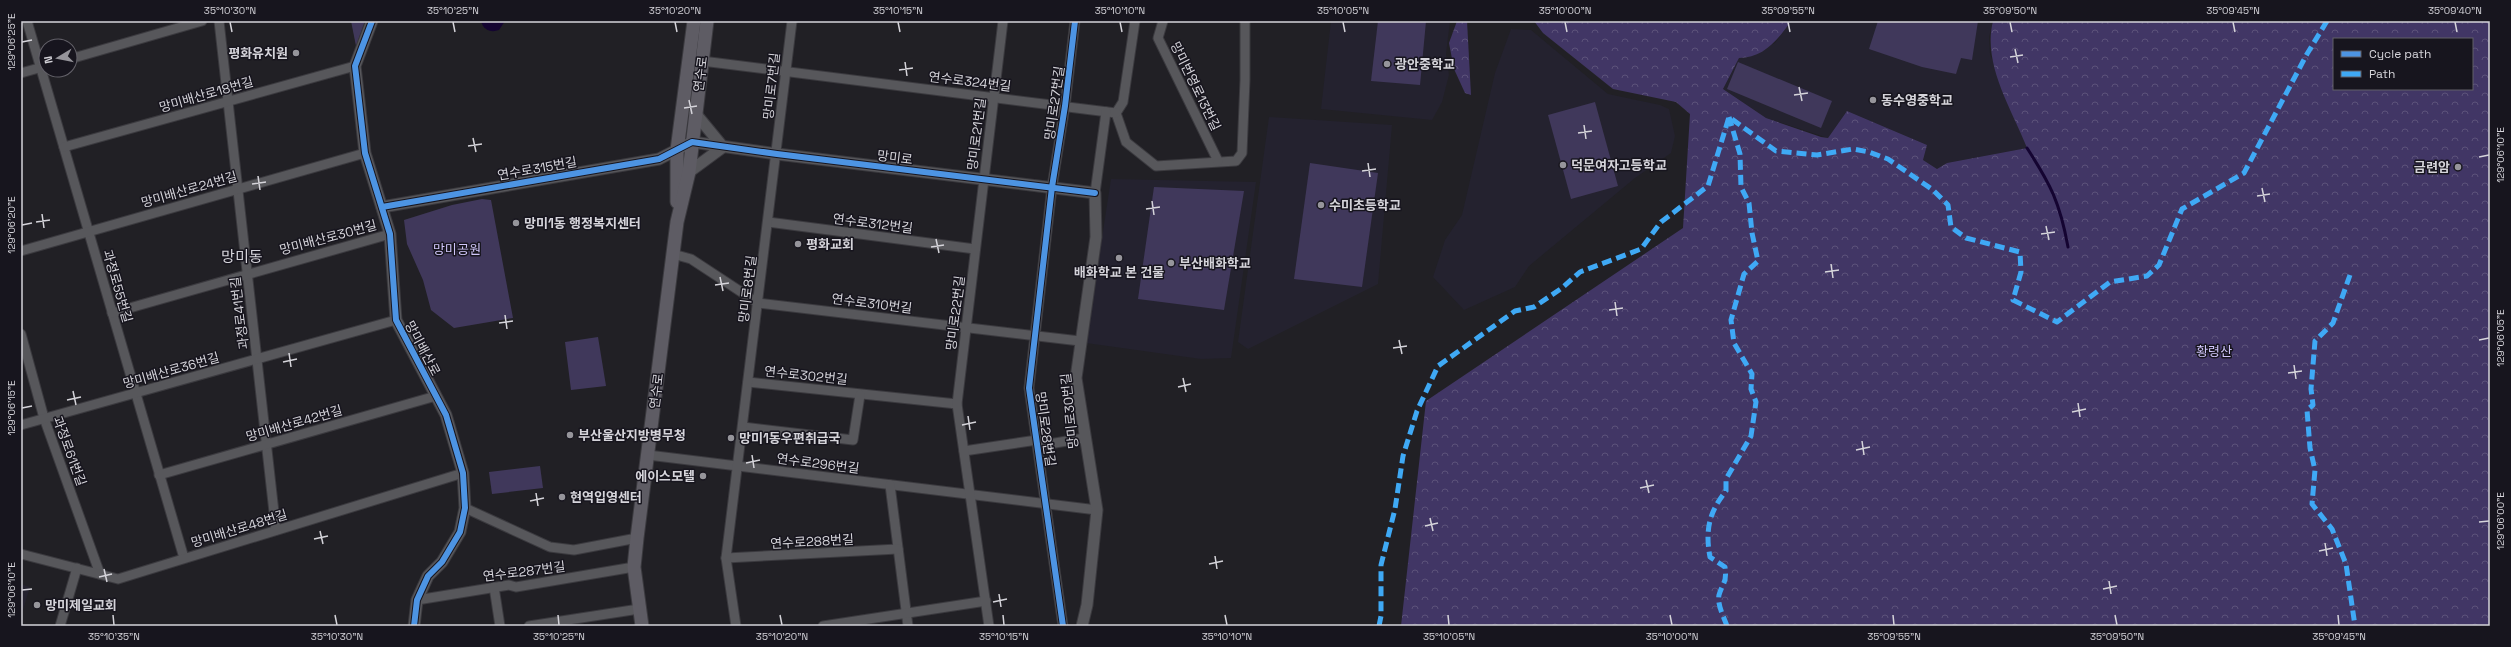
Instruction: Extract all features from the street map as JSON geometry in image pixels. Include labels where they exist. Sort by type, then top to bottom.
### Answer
[{"type":"main road","name":"연수로","points":[[677,222],[677,150],[694,21]]},
{"type":"main road","name":"연수로","points":[[642,626],[634,567],[637,538],[677,222],[689,172],[707,21]]},
{"type":"street","name":"과정로55번길","points":[[27,21],[38,53]]},
{"type":"street","points":[[78,57],[202,21]]},
{"type":"street","name":"과정로41번길","points":[[219,21],[276,530]]},
{"type":"street","name":"망미배산로","points":[[372,21],[355,66],[365,153],[390,234],[396,320],[446,415],[463,473],[465,508],[460,532],[442,562],[428,576],[417,600],[414,626]]},
{"type":"street","name":"망미로7번길","points":[[776,154],[792,21]]},
{"type":"street","name":"망미로21번길","points":[[983,178],[1003,21]]},
{"type":"street","name":"망미로27번길","points":[[1052,187],[1065,106],[1075,21]]},
{"type":"street","points":[[1135,21],[1123,102],[1116,113],[1126,142],[1156,166],[1236,161],[1242,153],[1245,80],[1245,21]]},
{"type":"street","name":"망미번영로13번길","points":[[1163,21],[1158,38],[1218,161]]},
{"type":"street","name":"연수로324번길","points":[[702,61],[1116,113]]},
{"type":"street","name":"망미배산로18번길","points":[[64,147],[355,66]]},
{"type":"street","points":[[21,73],[38,68]]},
{"type":"street","name":"과정로55번길","points":[[46,78],[88,231],[184,558]]},
{"type":"street","points":[[1095,193],[1106,112]]},
{"type":"street","points":[[689,172],[723,147],[695,114]]},
{"type":"street","name":"연수로315번길","points":[[382,207],[659,159],[692,142]]},
{"type":"street","name":"망미로","points":[[692,142],[776,154],[983,178],[1095,193]]},
{"type":"street","name":"망미배산로24번길","points":[[21,250],[365,153]]},
{"type":"street","name":"망미로8번길","points":[[736,626],[726,558],[776,154]]},
{"type":"street","name":"망미로22번길","points":[[983,178],[957,404],[989,626]]},
{"type":"street","name":"망미로28번길","points":[[1052,187],[1029,388],[1063,626]]},
{"type":"street","name":"망미로30번길","points":[[1082,626],[1087,605],[1097,510],[1084,438],[1076,378],[1080,341],[1096,237],[1095,193]]},
{"type":"street","name":"연수로312번길","points":[[768,222],[975,249]]},
{"type":"street","name":"망미배산로30번길","points":[[112,313],[247,272],[390,234]]},
{"type":"street","name":"연수로310번길","points":[[673,254],[691,259],[758,304],[1080,341]]},
{"type":"street","name":"망미배산로36번길","points":[[21,425],[396,320]]},
{"type":"street","name":"과정로61번길","points":[[21,334],[44,418],[100,574]]},
{"type":"street","name":"연수로302번길","points":[[748,382],[860,395],[957,404]]},
{"type":"street","name":"연수로302번길","points":[[743,427],[853,440],[860,395]]},
{"type":"street","name":"망미배산로42번길","points":[[159,475],[436,396]]},
{"type":"street","name":"망미로28번길","points":[[1037,443],[1084,438]]},
{"type":"street","points":[[964,451],[1037,443]]},
{"type":"street","name":"연수로296번길","points":[[648,455],[1097,510]]},
{"type":"street","name":"망미배산로48번길","points":[[21,554],[118,578],[463,473]]},
{"type":"street","points":[[890,485],[908,626]]},
{"type":"street","points":[[465,508],[550,547],[574,550],[637,538]]},
{"type":"street","name":"연수로288번길","points":[[726,558],[898,549]]},
{"type":"street","name":"연수로287번길","points":[[417,600],[509,585],[516,587],[634,567]]},
{"type":"street","points":[[60,626],[77,568]]},
{"type":"street","points":[[494,588],[500,626]]},
{"type":"street","points":[[823,626],[986,601]]},
{"type":"street","points":[[529,626],[639,609]]},
{"type":"shaded area","points":[[481,21],[505,21],[499,30],[493,31],[485,29]]},
{"type":"shaded area","name":"광안중학교","points":[[1331,21],[1450,21],[1446,54],[1449,75],[1442,102],[1432,120],[1321,109]]},
{"type":"shaded area","name":"동수영중학교","points":[[1791,21],[1993,21],[1989,37],[1990,54],[2027,148],[1947,163],[1937,169],[1923,160],[1927,145],[1847,111],[1828,138],[1766,118],[1723,89],[1739,58],[1775,43]]},
{"type":"shaded area","name":"덕문여자고등학교","points":[[1511,29],[1531,30],[1608,94],[1660,105],[1669,109],[1675,136],[1671,153],[1635,178],[1529,266],[1515,287],[1464,310],[1433,277],[1445,240],[1462,215],[1495,73]]},
{"type":"shaded area","name":"수미초등학교","points":[[1269,117],[1392,125],[1378,284],[1248,349],[1238,342]]},
{"type":"shaded area","name":"부산배화학교","points":[[1111,179],[1256,182],[1231,358],[1201,359],[1086,343]]},
{"type":"shaded area","points":[[21,584],[30,587],[21,616]]},
{"type":"green space","points":[[351,21],[365,21],[356,46]]},
{"type":"green space","points":[[1378,21],[1426,21],[1420,85],[1371,81]]},
{"type":"green space","points":[[1457,21],[1467,21],[1471,95],[1465,93],[1454,69],[1449,43]]},
{"type":"green space","name":"황령산","points":[[1534,21],[1791,21],[1781,35],[1769,47],[1755,55],[1739,58],[1723,89],[1766,118],[1821,137],[1828,138],[1847,111],[1927,145],[1923,160],[1937,169],[1947,163],[2027,148],[2000,86],[1995,70],[1991,37],[1993,21],[2490,21],[2490,626],[1401,626],[1426,401],[1683,228],[1690,114],[1676,102],[1613,89],[1543,33]]},
{"type":"green space","points":[[1878,21],[1978,21],[1972,60],[1961,58],[1956,74],[1922,67],[1869,49]]},
{"type":"green space","points":[[1738,62],[1832,101],[1821,128],[1727,89]]},
{"type":"green space","points":[[1595,102],[1618,186],[1571,199],[1548,115]]},
{"type":"green space","points":[[1310,163],[1378,173],[1362,287],[1294,279]]},
{"type":"green space","points":[[1154,187],[1244,191],[1224,310],[1138,299]]},
{"type":"green space","name":"망미공원","points":[[482,199],[491,200],[513,318],[454,328],[431,310],[423,280],[407,244],[404,220],[452,205]]},
{"type":"green space","points":[[598,337],[606,386],[571,390],[565,342]]},
{"type":"green space","points":[[540,466],[543,488],[492,494],[489,472]]},
{"type":"waterway","points":[[2027,148],[2054,195],[2062,218],[2068,247]]},
{"type":"marked path","points":[[1379,626],[1381,616],[1381,565],[1395,509],[1403,456],[1417,411],[1438,366],[1515,311],[1534,307],[1562,288],[1580,272],[1641,249],[1661,222],[1708,186],[1729,117],[1776,151],[1817,155],[1853,149],[1869,152],[1888,159],[1933,190],[1948,205],[1951,227],[1966,238],[2020,252],[2021,272],[2013,300],[2057,322],[2110,282],[2147,276],[2159,265],[2182,209],[2244,173],[2307,54],[2327,21]]},
{"type":"marked path","points":[[1727,626],[1720,607],[1719,599],[1725,579],[1725,567],[1710,557],[1708,530],[1712,514],[1726,491],[1726,479],[1751,436],[1756,402],[1751,389],[1752,374],[1734,343],[1731,320],[1744,274],[1758,261],[1752,233],[1749,203],[1741,187],[1740,154],[1729,117]]},
{"type":"marked path","points":[[2350,275],[2333,323],[2315,341],[2311,389],[2313,405],[2307,410],[2310,448],[2315,470],[2312,504],[2332,529],[2346,564],[2355,626]]},
{"type":"cycle path","points":[[372,21],[355,66],[365,153],[390,234],[396,320],[446,415],[463,473],[465,508],[460,532],[442,562],[428,576],[417,600],[414,626]]},
{"type":"cycle path","points":[[1063,626],[1029,388],[1052,187],[1065,106],[1075,21]]},
{"type":"cycle path","points":[[382,207],[659,159],[692,142],[777,154],[1095,193]]},
{"type":"place","name":"평화유치원","points":[[296,53]]},
{"type":"place","name":"광안중학교","points":[[1387,64]]},
{"type":"place","name":"동수영중학교","points":[[1873,100]]},
{"type":"place","name":"덕문여자고등학교","points":[[1563,165]]},
{"type":"place","name":"금련암","points":[[2458,167]]},
{"type":"place","name":"수미초등학교","points":[[1321,205]]},
{"type":"place","name":"망미1동 행정복지센터","points":[[516,223]]},
{"type":"place","name":"평화교회","points":[[798,244]]},
{"type":"place","name":"배화학교 본 건물","points":[[1119,258]]},
{"type":"place","name":"부산배화학교","points":[[1171,263]]},
{"type":"place","name":"부산울산지방병무청","points":[[570,435]]},
{"type":"place","name":"망미1동우편취급국","points":[[731,438]]},
{"type":"place","name":"에이스모텔","points":[[703,476]]},
{"type":"place","name":"현역입영센터","points":[[562,497]]},
{"type":"place","name":"망미제일교회","points":[[37,605]]},
{"type":"district","name":"망미동","points":[[242,257]]}]
